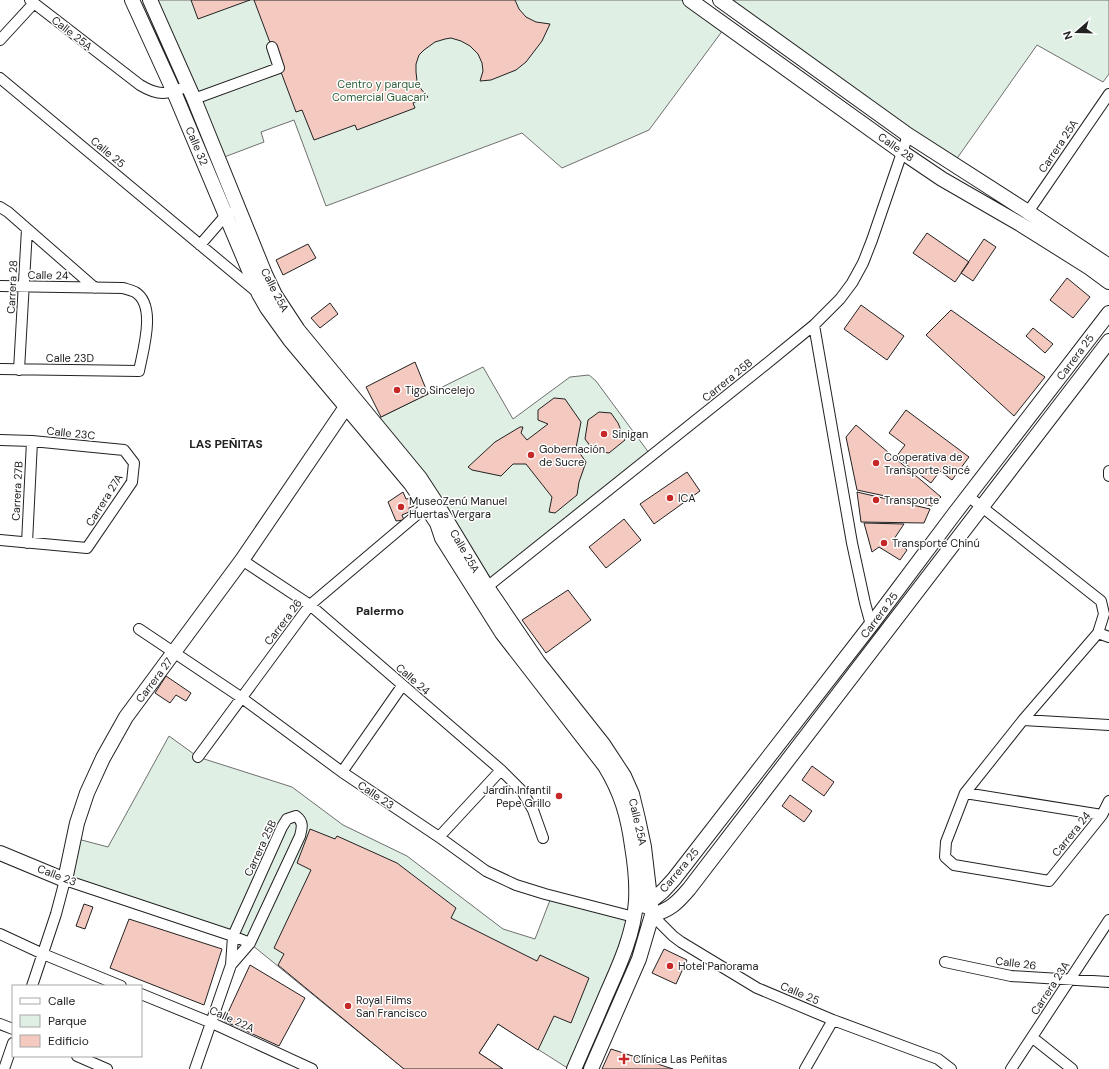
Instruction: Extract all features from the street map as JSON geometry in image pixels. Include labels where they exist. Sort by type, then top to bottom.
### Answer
[{"type":"main road","name":"Calle 32","points":[[132,0],[174,92],[232,212]]},
{"type":"main road","name":"Calle 32","points":[[150,0],[192,93],[259,294]]},
{"type":"main road","name":"Calle 28","points":[[690,0],[942,179],[1020,224],[1090,268],[1109,282]]},
{"type":"main road","name":"Calle 28","points":[[720,0],[908,135],[1109,266]]},
{"type":"main road","name":"Calle 25A","points":[[232,212],[283,309],[298,330],[420,478],[487,587],[538,662],[602,744],[624,776],[632,794],[644,847],[650,907]]},
{"type":"main road","name":"Calle 25A","points":[[259,294],[270,313],[290,340],[411,484],[437,523],[442,538],[502,633],[604,766],[615,784],[623,803],[629,825],[634,855],[636,887],[634,917]]},
{"type":"main road","name":"Carrera 25","points":[[1109,313],[871,625],[674,879],[650,907],[662,912],[677,903],[685,894],[1109,341]]},
{"type":"main road","name":"Carrera 27","points":[[65,880],[77,823],[87,793],[103,758],[126,717],[242,560],[346,407]]},
{"type":"main road","points":[[437,523],[447,535],[479,587],[484,590],[487,587]]},
{"type":"main road","name":"Calle 23","points":[[0,853],[65,880]]},
{"type":"main road","points":[[591,1069],[639,958],[650,907],[636,887]]},
{"type":"main road","points":[[574,1069],[621,960],[634,917],[650,907]]},
{"type":"street","name":"Calle 25A","points":[[32,2],[151,92],[174,92]]},
{"type":"street","points":[[0,40],[32,2]]},
{"type":"street","points":[[174,92],[192,93],[279,68],[272,47]]},
{"type":"street","name":"Calle 25","points":[[0,78],[259,294]]},
{"type":"street","name":"Carrera 25A","points":[[1028,212],[1109,94]]},
{"type":"street","name":"Carrera 25B","points":[[487,587],[646,461],[814,324],[840,299],[852,283],[863,263],[908,135]]},
{"type":"street","points":[[0,208],[8,212],[95,288]]},
{"type":"street","points":[[200,245],[232,212]]},
{"type":"street","name":"Carrera 28","points":[[19,370],[26,229]]},
{"type":"street","name":"Calle 24","points":[[0,286],[123,288],[134,291],[140,296],[146,309],[148,322],[139,371]]},
{"type":"street","points":[[814,324],[852,543],[871,625]]},
{"type":"street","name":"Calle 23D","points":[[0,369],[139,371]]},
{"type":"street","name":"Calle 23C","points":[[0,440],[32,441],[124,450],[134,463]]},
{"type":"street","name":"Carrera 27B","points":[[27,543],[32,441]]},
{"type":"street","name":"Carrera 27A","points":[[27,543],[88,548],[132,482],[134,463]]},
{"type":"street","points":[[1109,471],[1109,476]]},
{"type":"street","points":[[968,496],[1101,601],[1104,614],[1098,633],[1023,720],[965,793],[1102,815]]},
{"type":"street","name":"Carrera 26","points":[[198,757],[310,605],[426,507]]},
{"type":"street","points":[[0,540],[27,543]]},
{"type":"street","name":"Calle 24","points":[[242,560],[310,605],[501,770],[522,791],[533,810],[542,838]]},
{"type":"street","name":"Calle 23","points":[[139,628],[242,698],[342,772],[438,836],[486,871],[516,885],[634,917]]},
{"type":"street","points":[[1098,633],[1109,637]]},
{"type":"street","points":[[342,772],[402,686]]},
{"type":"street","points":[[1023,720],[1109,725]]},
{"type":"street","points":[[438,836],[501,770]]},
{"type":"street","name":"Carrera 24","points":[[965,793],[946,842],[945,857],[954,865],[1049,881],[1102,815],[1109,801]]},
{"type":"street","name":"Carrera 25B","points":[[195,1069],[231,965],[233,936],[282,827],[287,819],[296,816],[301,820],[302,827],[300,836],[250,944],[231,965]]},
{"type":"street","name":"Calle 23","points":[[65,880],[233,936],[250,944]]},
{"type":"street","name":"Carrera 27","points":[[32,985],[56,914],[65,880]]},
{"type":"street","name":"Calle 25","points":[[650,907],[673,936],[756,988],[833,1020],[938,1059],[951,1069]]},
{"type":"street","name":"Carrera 23A","points":[[1011,1069],[1033,1038],[1109,920]]},
{"type":"street","points":[[0,934],[43,954],[119,985]]},
{"type":"street","name":"Calle 26","points":[[945,962],[1011,976],[1109,982]]},
{"type":"street","name":"Calle 22A","points":[[142,994],[212,1023],[312,1069]]},
{"type":"street","points":[[805,1069],[833,1020]]},
{"type":"street","points":[[0,1024],[12,1029]]},
{"type":"street","points":[[1033,1038],[1072,1069]]},
{"type":"street","points":[[4,1069],[12,1046]]},
{"type":"street","points":[[79,1057],[107,1069]]},
{"type":"green space","name":"Centro y parque Comercial Guacarí","points":[[150,0],[690,0],[726,26],[649,130],[562,168],[522,133],[326,206],[294,120],[261,132],[264,142],[219,159]]},
{"type":"green space","points":[[720,0],[1109,0],[1109,74],[1103,82],[1037,45],[953,164]]},
{"type":"green space","points":[[483,367],[513,419],[570,377],[589,375],[596,381],[652,457],[487,587],[375,424],[381,417]]},
{"type":"green space","points":[[169,736],[198,757],[292,787],[343,825],[407,856],[503,929],[535,939],[552,895],[634,917],[569,1069],[498,1024],[479,1053],[503,1069],[404,1069],[252,945],[65,880],[74,838],[108,847]]},
{"type":"building","points":[[191,0],[250,0],[198,19]]},
{"type":"building","points":[[254,0],[515,0],[519,9],[526,17],[536,22],[550,24],[542,41],[526,62],[516,70],[491,80],[480,81],[483,71],[482,63],[478,54],[470,46],[451,38],[435,42],[419,55],[416,64],[417,81],[421,89],[428,97],[413,103],[415,108],[357,130],[355,125],[314,140],[302,110],[296,112]]},
{"type":"building","points":[[927,233],[969,262],[955,282],[913,253]]},
{"type":"building","points":[[984,239],[996,247],[973,281],[961,273]]},
{"type":"building","points":[[308,244],[316,258],[283,275],[276,260]]},
{"type":"building","points":[[1067,278],[1090,297],[1073,318],[1050,300]]},
{"type":"building","points":[[330,303],[338,314],[320,328],[311,318]]},
{"type":"building","points":[[861,305],[904,336],[887,360],[844,329]]},
{"type":"building","points":[[951,310],[1045,377],[1014,416],[926,335]]},
{"type":"building","points":[[1033,328],[1053,344],[1045,353],[1026,336]]},
{"type":"building","name":"Tigo Sincelejo","points":[[415,362],[428,394],[381,417],[366,387]]},
{"type":"building","name":"Gobernación de Sucre","points":[[554,398],[565,399],[581,422],[576,448],[586,462],[579,482],[577,495],[555,513],[549,512],[552,497],[526,464],[513,464],[501,476],[472,470],[468,467],[495,442],[520,427],[523,427],[521,433],[527,440],[548,424],[538,420],[538,410]]},
{"type":"building","points":[[906,410],[969,457],[952,480],[940,471],[931,483],[896,457],[905,445],[889,433]]},
{"type":"building","name":"Sinigan","points":[[599,412],[611,413],[618,423],[625,440],[609,453],[594,451],[585,439],[588,420]]},
{"type":"building","name":"Cooperativa de Transporte Sincé","points":[[856,425],[941,497],[932,506],[857,490],[846,437]]},
{"type":"building","name":"ICA","points":[[687,472],[700,491],[654,524],[640,504]]},
{"type":"building","name":"MuseoZenú Manuel Huertas Vergara","points":[[403,492],[406,499],[412,498],[414,506],[409,508],[409,512],[402,515],[404,520],[396,521],[388,502]]},
{"type":"building","name":"Transporte","points":[[857,492],[930,509],[924,523],[861,522]]},
{"type":"building","points":[[624,519],[641,540],[606,568],[589,547]]},
{"type":"building","name":"Transporte Chinú","points":[[864,523],[904,524],[894,539],[907,550],[900,560],[879,547],[872,552]]},
{"type":"building","points":[[568,590],[591,620],[546,653],[522,620]]},
{"type":"building","points":[[166,676],[191,693],[186,701],[176,695],[170,703],[155,693]]},
{"type":"building","points":[[812,766],[834,782],[824,796],[802,780]]},
{"type":"building","points":[[790,795],[812,811],[804,822],[782,806]]},
{"type":"building","points":[[310,829],[335,839],[337,836],[397,863],[456,908],[451,918],[537,961],[540,955],[589,978],[571,1023],[554,1016],[538,1050],[498,1024],[479,1053],[503,1069],[404,1069],[278,965],[284,954],[274,948],[311,870],[297,863]]},
{"type":"building","points":[[84,904],[93,907],[85,929],[76,926]]},
{"type":"building","points":[[129,919],[222,949],[204,1005],[110,968]]},
{"type":"building","name":"Hotel Panorama","points":[[664,949],[687,960],[676,984],[652,973]]},
{"type":"building","points":[[250,965],[305,998],[279,1046],[224,1021]]},
{"type":"building","name":"Clínica Las Peñitas","points":[[611,1049],[673,1069],[602,1069]]},
{"type":"place","name":"Tigo Sincelejo","points":[[397,390]]},
{"type":"place","name":"Sinigan","points":[[604,434]]},
{"type":"place","name":"Gobernación de Sucre","points":[[531,455]]},
{"type":"place","name":"Cooperativa de Transporte Sincé","points":[[876,463]]},
{"type":"place","name":"ICA","points":[[670,498]]},
{"type":"place","name":"Transporte","points":[[876,500]]},
{"type":"place","name":"MuseoZenú Manuel Huertas Vergara","points":[[401,507]]},
{"type":"place","name":"Transporte Chinú","points":[[884,543]]},
{"type":"place","name":"Jardín Infantil Pepe Grillo","points":[[559,796]]},
{"type":"place","name":"Hotel Panorama","points":[[670,966]]},
{"type":"place","name":"Royal Films San Francisco","points":[[348,1006]]},
{"type":"place","name":"Clínica Las Peñitas","points":[[624,1059]]},
{"type":"district","name":"LAS PEÑITAS","points":[[226,444]]},
{"type":"district","name":"Palermo","points":[[380,611]]}]
